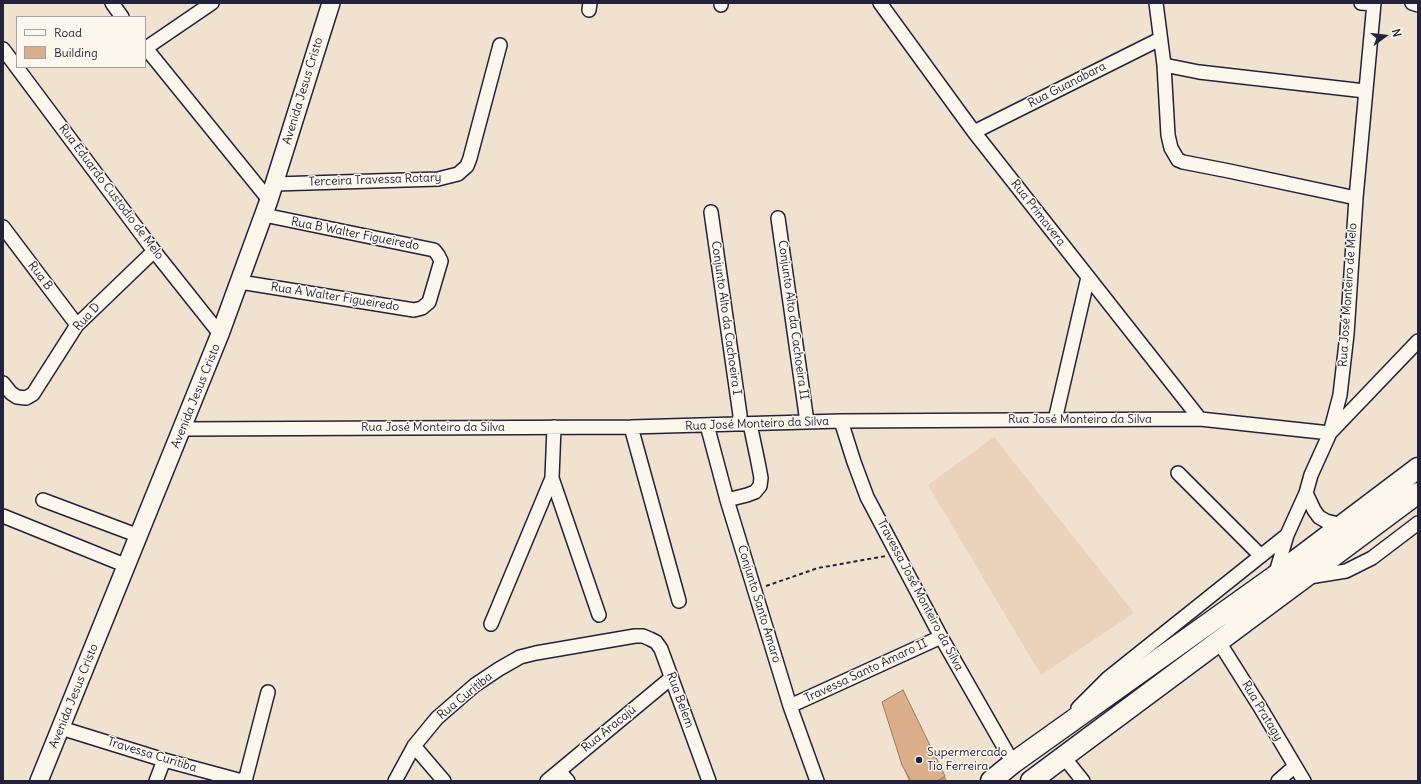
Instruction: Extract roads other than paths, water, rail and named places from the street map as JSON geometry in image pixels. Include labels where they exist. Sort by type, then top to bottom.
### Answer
[{"type":"highway","points":[[991,781],[1013,763],[1275,576],[1418,468]]},
{"type":"highway","points":[[1031,781],[1418,493]]},
{"type":"main road","name":"Avenida Jesus Cristo","points":[[39,781],[183,428],[240,282],[275,184],[330,3]]},
{"type":"street","points":[[112,3],[121,16]]},
{"type":"street","points":[[146,47],[212,3]]},
{"type":"street","name":"Rua Primavera","points":[[880,3],[974,132],[1200,420]]},
{"type":"street","points":[[1156,3],[1164,65],[1170,141],[1175,156],[1178,160],[1356,198]]},
{"type":"street","points":[[1360,3],[1374,4]]},
{"type":"street","points":[[1412,3],[1418,5]]},
{"type":"street","name":"Rua José Monteiro de Melo","points":[[1275,576],[1287,535],[1330,433],[1340,395],[1345,349],[1365,91],[1374,4]]},
{"type":"street","name":"Rua Guanabara","points":[[974,132],[1160,38]]},
{"type":"street","name":"Terceira Travessa Rotary","points":[[275,184],[438,179],[458,174],[467,166],[470,158],[500,45]]},
{"type":"street","name":"Rua Eduardo Custodio de Melo","points":[[3,49],[16,66]]},
{"type":"street","points":[[146,49],[266,208]]},
{"type":"street","points":[[1164,65],[1199,72],[1365,91]]},
{"type":"street","name":"Rua Eduardo Custodio de Melo","points":[[17,68],[154,251],[220,334]]},
{"type":"street","name":"Rua B Walter Figueiredo","points":[[266,208],[434,250],[441,260],[429,302]]},
{"type":"street","name":"Conjunto Alto da Cachoeira I","points":[[711,212],[740,415],[758,462],[761,478],[760,486],[755,492],[727,500]]},
{"type":"street","name":"Conjunto Alto da Cachoeira II","points":[[778,218],[807,422]]},
{"type":"street","name":"Rua B","points":[[3,227],[77,325]]},
{"type":"street","name":"Rua D","points":[[3,383],[11,393],[17,397],[26,398],[34,394],[77,325],[154,251]]},
{"type":"street","points":[[1055,420],[1088,277]]},
{"type":"street","name":"Rua A Walter Figueiredo","points":[[240,282],[414,310],[422,308],[429,302]]},
{"type":"street","points":[[1330,433],[1418,341]]},
{"type":"street","name":"Rua José Monteiro da Silva","points":[[183,428],[630,427],[841,421],[1200,420],[1330,433]]},
{"type":"street","name":"Travessa José Monteiro da Silva","points":[[841,421],[867,497],[941,636],[1013,763]]},
{"type":"street","name":"Conjunto Santo Amaro","points":[[707,425],[727,500],[754,590],[790,706],[817,781]]},
{"type":"street","points":[[491,624],[552,478],[554,427]]},
{"type":"street","points":[[630,427],[679,602]]},
{"type":"street","points":[[1178,473],[1261,556]]},
{"type":"street","points":[[552,478],[599,615]]},
{"type":"street","points":[[1306,493],[1314,510],[1319,516],[1326,521],[1342,526]]},
{"type":"street","points":[[43,500],[139,536]]},
{"type":"street","points":[[3,516],[127,566]]},
{"type":"street","points":[[1305,577],[1346,571],[1372,558],[1418,523]]},
{"type":"street","points":[[1067,725],[1083,703],[1108,678],[1287,535]]},
{"type":"street","name":"Rua Belem","points":[[635,636],[643,636],[656,642],[661,649],[709,781]]},
{"type":"street","name":"Rua Curitiba","points":[[395,781],[414,746],[437,718],[475,685],[520,657],[635,636]]},
{"type":"street","name":"Travessa Santo Amaro II","points":[[790,706],[941,636]]},
{"type":"street","name":"Rua Pratagy","points":[[1219,642],[1304,781]]},
{"type":"street","name":"Rua Aracajú","points":[[547,781],[672,678]]},
{"type":"street","points":[[246,781],[268,692]]},
{"type":"street","name":"Travessa Curitiba","points":[[61,728],[164,760],[242,781]]},
{"type":"street","points":[[414,746],[444,781]]},
{"type":"street","points":[[1063,756],[1083,781]]},
{"type":"street","points":[[156,781],[164,760]]},
{"type":"street","points":[[1278,781],[1295,766]]},
{"type":"street","points":[[559,771],[568,781]]},
{"type":"place","name":"Supermercado Tio Ferreira","points":[[919,760]]}]
